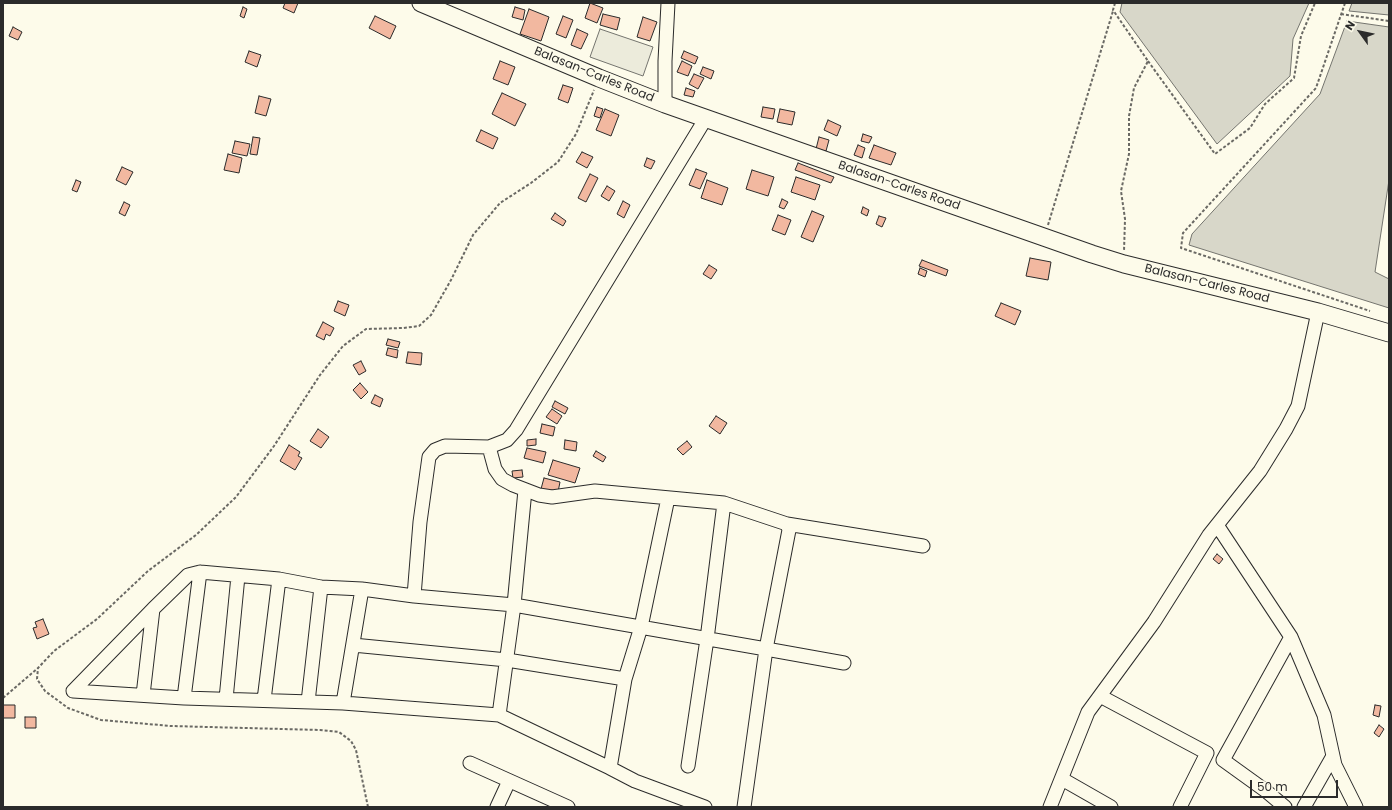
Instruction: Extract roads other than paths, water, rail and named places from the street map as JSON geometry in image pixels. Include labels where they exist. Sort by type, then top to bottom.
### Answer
[{"type":"main road","name":"Balasan-Carles Road","points":[[421,3],[599,78],[665,104],[1044,237],[1124,264],[1318,312],[1389,333]]},
{"type":"street","points":[[665,104],[665,61],[668,3]]},
{"type":"street","points":[[414,596],[420,522],[428,457],[435,450],[445,446],[489,447],[507,440],[516,430],[706,118]]},
{"type":"street","points":[[1050,807],[1088,712],[1154,622],[1209,535],[1260,471],[1286,429],[1298,406],[1318,312]]},
{"type":"street","points":[[489,447],[495,469],[502,479],[539,495],[552,497],[595,491],[724,503],[786,524],[923,546]]},
{"type":"street","points":[[499,715],[514,605],[525,490]]},
{"type":"street","points":[[610,768],[625,679],[641,627],[668,498]]},
{"type":"street","points":[[688,766],[707,639],[724,503]]},
{"type":"street","points":[[744,807],[766,649],[789,530],[786,524]]},
{"type":"street","points":[[1217,525],[1291,637],[1324,715],[1335,765],[1356,807]]},
{"type":"street","points":[[705,807],[636,781],[499,715],[343,703],[226,698],[184,698],[73,691],[188,575],[200,572],[279,579],[321,587],[362,589],[414,596],[514,605],[844,663]]},
{"type":"street","points":[[184,698],[200,572]]},
{"type":"street","points":[[226,698],[238,576]]},
{"type":"street","points":[[264,700],[279,579]]},
{"type":"street","points":[[308,702],[321,587]]},
{"type":"street","points":[[343,703],[362,589]]},
{"type":"street","points":[[143,695],[153,609]]},
{"type":"street","points":[[1223,760],[1291,637]]},
{"type":"street","points":[[353,645],[507,660],[625,679]]},
{"type":"street","points":[[1100,696],[1223,760],[1245,775],[1285,807]]},
{"type":"street","points":[[1180,807],[1207,752]]},
{"type":"street","points":[[1304,807],[1333,756]]},
{"type":"street","points":[[470,763],[568,807]]},
{"type":"street","points":[[1062,779],[1111,807]]},
{"type":"street","points":[[497,807],[509,781]]}]
